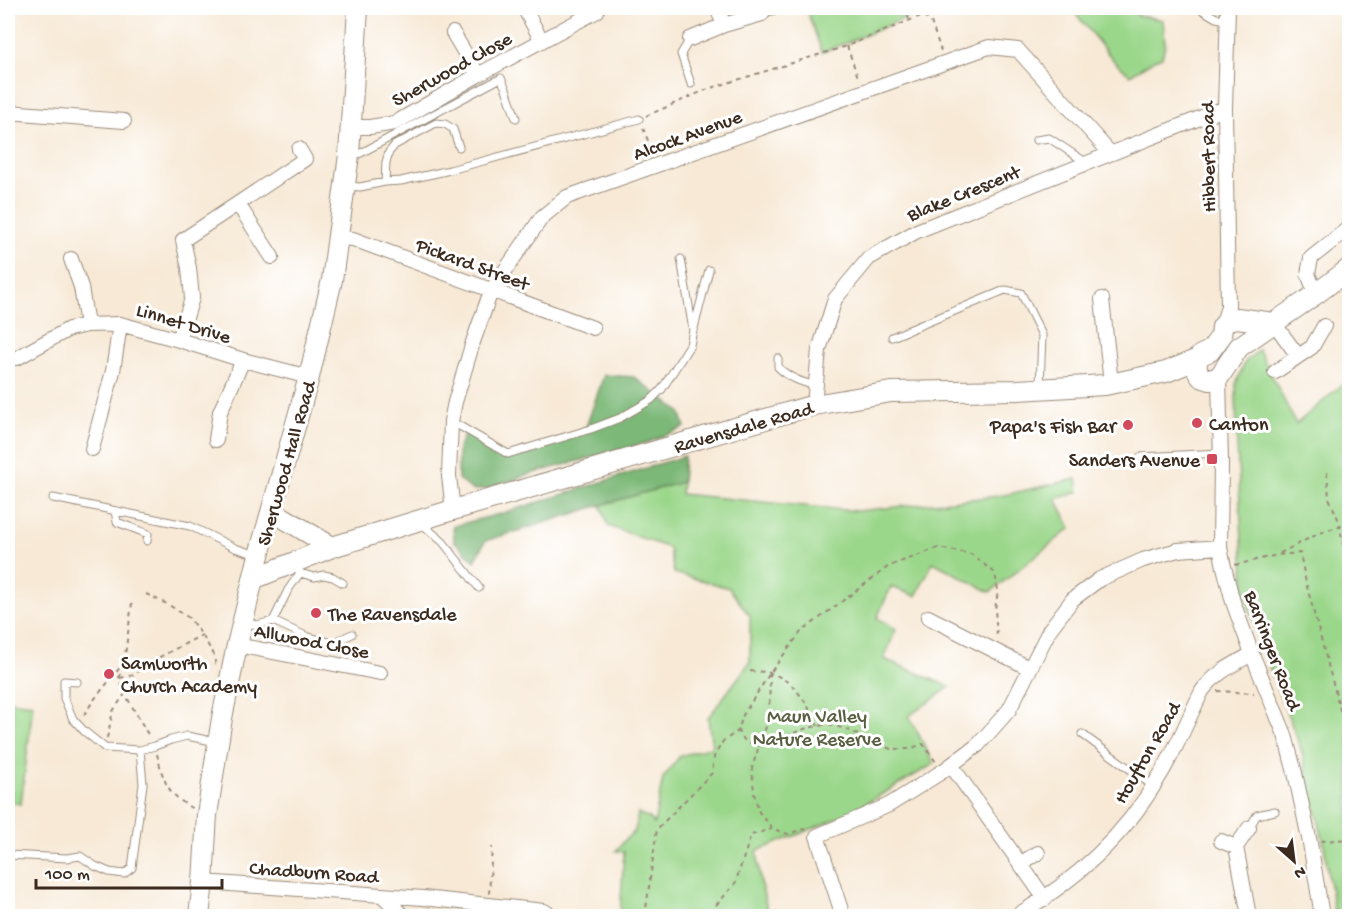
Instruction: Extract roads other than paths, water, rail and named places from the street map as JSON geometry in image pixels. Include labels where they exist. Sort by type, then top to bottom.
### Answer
[{"type":"main road","name":"Sherwood Hall Road","points":[[199,916],[207,815],[237,645],[270,514],[309,377],[332,280],[349,155],[358,8]]},
{"type":"main road","points":[[1243,344],[1350,268]]},
{"type":"main road","name":"Ravensdale Road","points":[[253,579],[293,567],[332,547],[815,396],[1111,384],[1166,372],[1218,351],[1274,323]]},
{"type":"main road","points":[[1218,351],[1249,326],[1250,336],[1243,344]]},
{"type":"main road","name":"Ravensdale Road","points":[[1218,351],[1226,344],[1230,346],[1243,344]]},
{"type":"main road","points":[[270,514],[282,517],[332,547]]},
{"type":"main road","points":[[259,555],[270,561],[293,567]]},
{"type":"street","points":[[524,8],[542,41]]},
{"type":"street","points":[[717,8],[724,26]]},
{"type":"street","name":"Sherwood Close","points":[[351,127],[395,123],[477,75],[599,9]]},
{"type":"street","points":[[690,39],[762,14]]},
{"type":"street","name":"Hibbert Road","points":[[1218,351],[1228,14]]},
{"type":"street","points":[[453,33],[477,75]]},
{"type":"street","name":"Alcock Avenue","points":[[453,510],[449,476],[451,421],[473,342],[491,291],[542,217],[567,197],[989,47],[1018,50],[1110,153]]},
{"type":"street","name":"Blake Crescent","points":[[815,396],[819,350],[835,299],[868,258],[916,231],[1225,108]]},
{"type":"street","points":[[8,111],[124,121]]},
{"type":"street","points":[[179,340],[192,298],[183,240],[305,159],[299,149]]},
{"type":"street","points":[[238,204],[273,257]]},
{"type":"street","points":[[1316,294],[1308,274],[1311,258],[1350,226]]},
{"type":"street","name":"Pickard Street","points":[[339,238],[352,240],[593,328]]},
{"type":"street","points":[[70,259],[81,287],[87,325]]},
{"type":"street","points":[[1102,299],[1111,384]]},
{"type":"street","points":[[1274,323],[1298,356]]},
{"type":"street","points":[[92,449],[113,371],[120,324]]},
{"type":"street","name":"Linnet Drive","points":[[17,358],[69,329],[87,325],[120,324],[309,377]]},
{"type":"street","points":[[1275,372],[1312,347],[1324,326]]},
{"type":"street","name":"Barringer Road","points":[[1218,351],[1221,453],[1220,547],[1233,602],[1285,735],[1310,843],[1322,916]]},
{"type":"street","points":[[217,442],[220,412],[243,360]]},
{"type":"street","points":[[843,916],[817,836],[889,805],[978,745],[1009,710],[1050,629],[1073,599],[1100,579],[1143,560],[1178,550],[1220,547]]},
{"type":"street","points":[[928,617],[1029,668]]},
{"type":"street","name":"Allwood Close","points":[[237,645],[380,673]]},
{"type":"street","name":"Houfton Road","points":[[1016,916],[1045,899],[1083,869],[1124,829],[1159,777],[1208,683],[1224,669],[1252,654]]},
{"type":"street","points":[[947,768],[1021,863],[1045,899]]},
{"type":"street","points":[[1249,828],[1236,847],[1249,916]]},
{"type":"street","points":[[1221,841],[1236,847]]},
{"type":"street","points":[[1021,863],[1038,853]]},
{"type":"street","name":"Chadburn Road","points":[[203,882],[423,898],[544,911],[552,916]]},
{"type":"street","points":[[383,896],[403,916],[423,898]]},
{"type":"lane","points":[[762,14],[782,8]]},
{"type":"lane","points":[[1199,8],[1216,18],[1228,14]]},
{"type":"lane","points":[[690,39],[681,54],[691,84]]},
{"type":"lane","points":[[349,155],[361,153],[501,78],[516,118]]},
{"type":"lane","points":[[345,186],[360,187],[401,181],[450,170],[639,118]]},
{"type":"lane","points":[[385,182],[386,162],[389,152],[395,145],[436,123],[445,124],[453,129],[459,147]]},
{"type":"lane","points":[[1036,140],[1049,138],[1086,163]]},
{"type":"lane","points":[[681,259],[693,330]]},
{"type":"lane","points":[[451,421],[508,454],[591,429],[620,418],[651,400],[662,389],[690,345],[709,270]]},
{"type":"lane","points":[[892,337],[1005,290],[1021,292],[1042,335],[1039,388]]},
{"type":"lane","points":[[778,358],[778,367],[815,396]]},
{"type":"lane","points":[[1140,457],[1221,453]]},
{"type":"lane","points":[[53,498],[190,526],[235,548],[259,555]]},
{"type":"lane","points":[[115,511],[117,522],[148,534],[147,541]]},
{"type":"lane","points":[[417,521],[443,542],[479,588]]},
{"type":"lane","points":[[273,621],[288,590],[293,567],[314,577],[324,575],[333,577],[343,584]]},
{"type":"lane","points":[[243,622],[257,625],[273,621],[308,637],[333,643],[352,634]]},
{"type":"lane","points":[[77,682],[64,681],[64,698],[77,724],[105,748],[140,750],[187,736],[219,742]]},
{"type":"lane","points":[[1082,734],[1153,786]]},
{"type":"lane","points":[[8,855],[67,858],[80,856],[109,872],[124,874],[132,868],[143,784],[140,750]]},
{"type":"lane","points":[[1249,828],[1257,815],[1275,811]]},
{"type":"place","name":"Canton","points":[[1197,423]]},
{"type":"place","name":"Papa's Fish Bar","points":[[1128,425]]},
{"type":"place","name":"Sanders Avenue","points":[[1212,459]]},
{"type":"place","name":"The Ravensdale","points":[[316,613]]},
{"type":"place","name":"Samworth Church Academy","points":[[109,674]]},
{"type":"park label","name":"Maun Valley Nature Reserve","points":[[817,726]]}]
